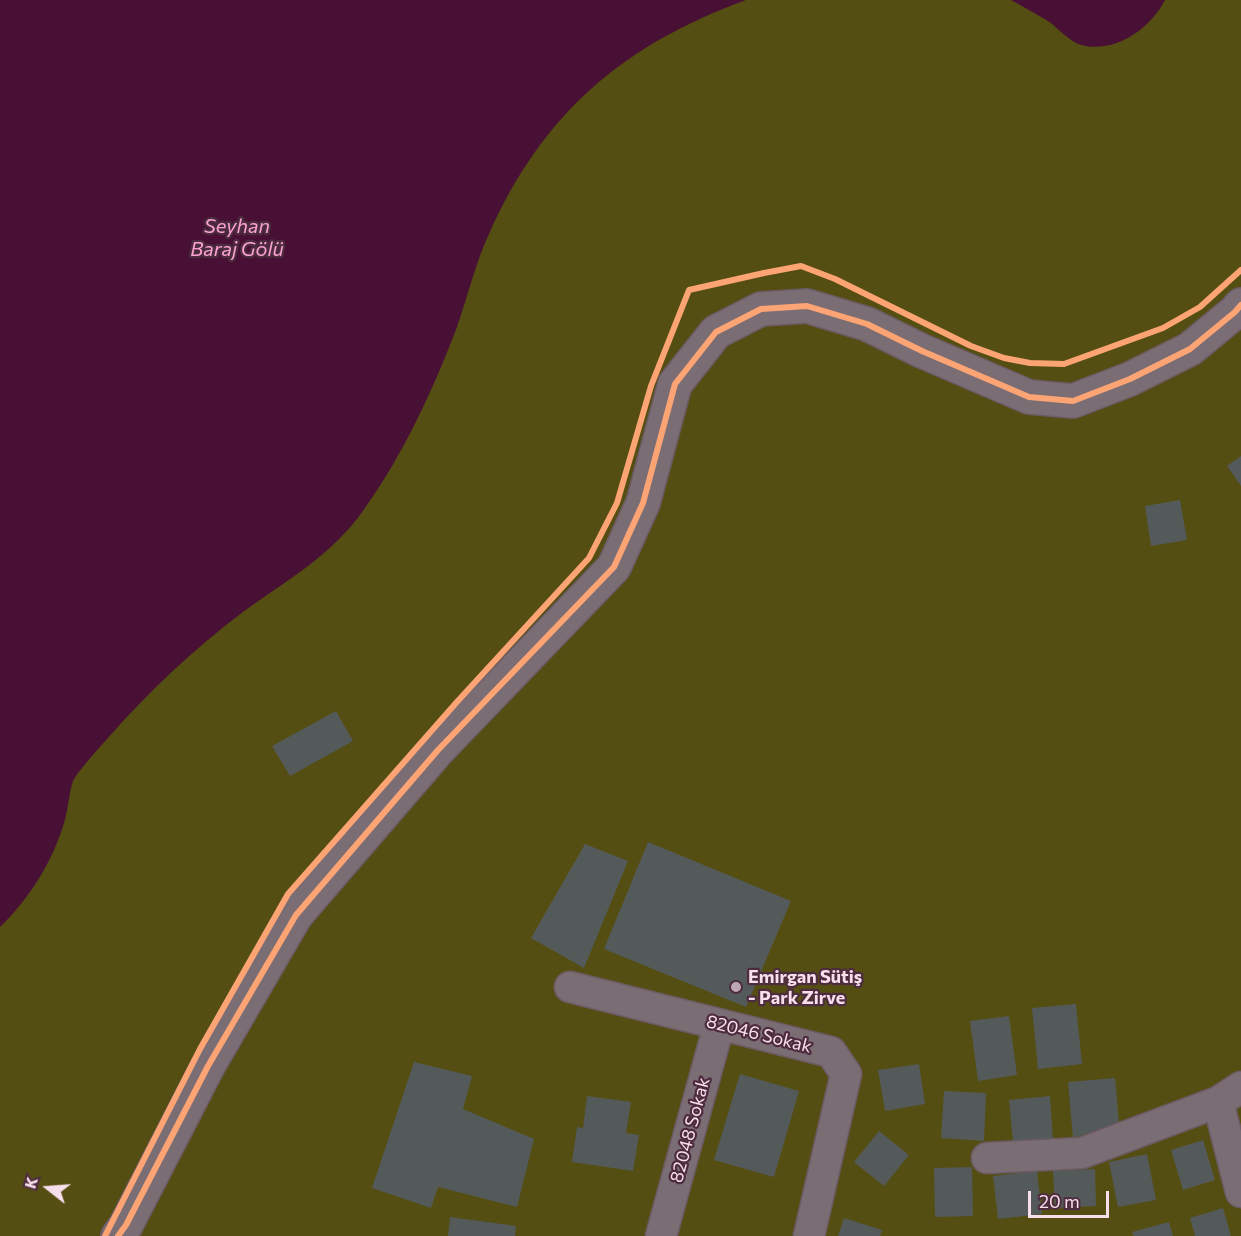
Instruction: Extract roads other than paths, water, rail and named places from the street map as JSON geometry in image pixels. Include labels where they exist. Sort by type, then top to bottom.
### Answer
[{"type":"street","points":[[118,1236],[208,1065],[296,915],[438,750],[614,567],[643,503],[675,384],[716,332],[761,309],[807,306],[867,324],[922,351],[1029,397],[1073,401],[1130,379],[1190,349],[1241,305]]},
{"type":"street","name":"82046 Sokak","points":[[570,987],[831,1052],[846,1074],[809,1236]]},
{"type":"street","name":"82048 Sokak","points":[[661,1236],[719,1025]]},
{"type":"street","points":[[987,1158],[1082,1153],[1230,1094],[1241,1192]]},
{"type":"water","name":"Seyhan Baraj Gölü","points":[[0,0],[746,0],[702,18],[625,62],[592,88],[562,119],[535,153],[511,191],[489,234],[457,327],[428,397],[405,443],[365,508],[352,525],[324,553],[243,612],[156,687],[79,771],[73,781],[59,838],[46,866],[21,905],[0,927]]},
{"type":"water","points":[[1011,0],[1165,0],[1150,21],[1130,37],[1106,46],[1094,47],[1073,41],[1051,23]]},
{"type":"place","name":"Emirgan Sütiş - Park Zirve","points":[[736,987]]}]
